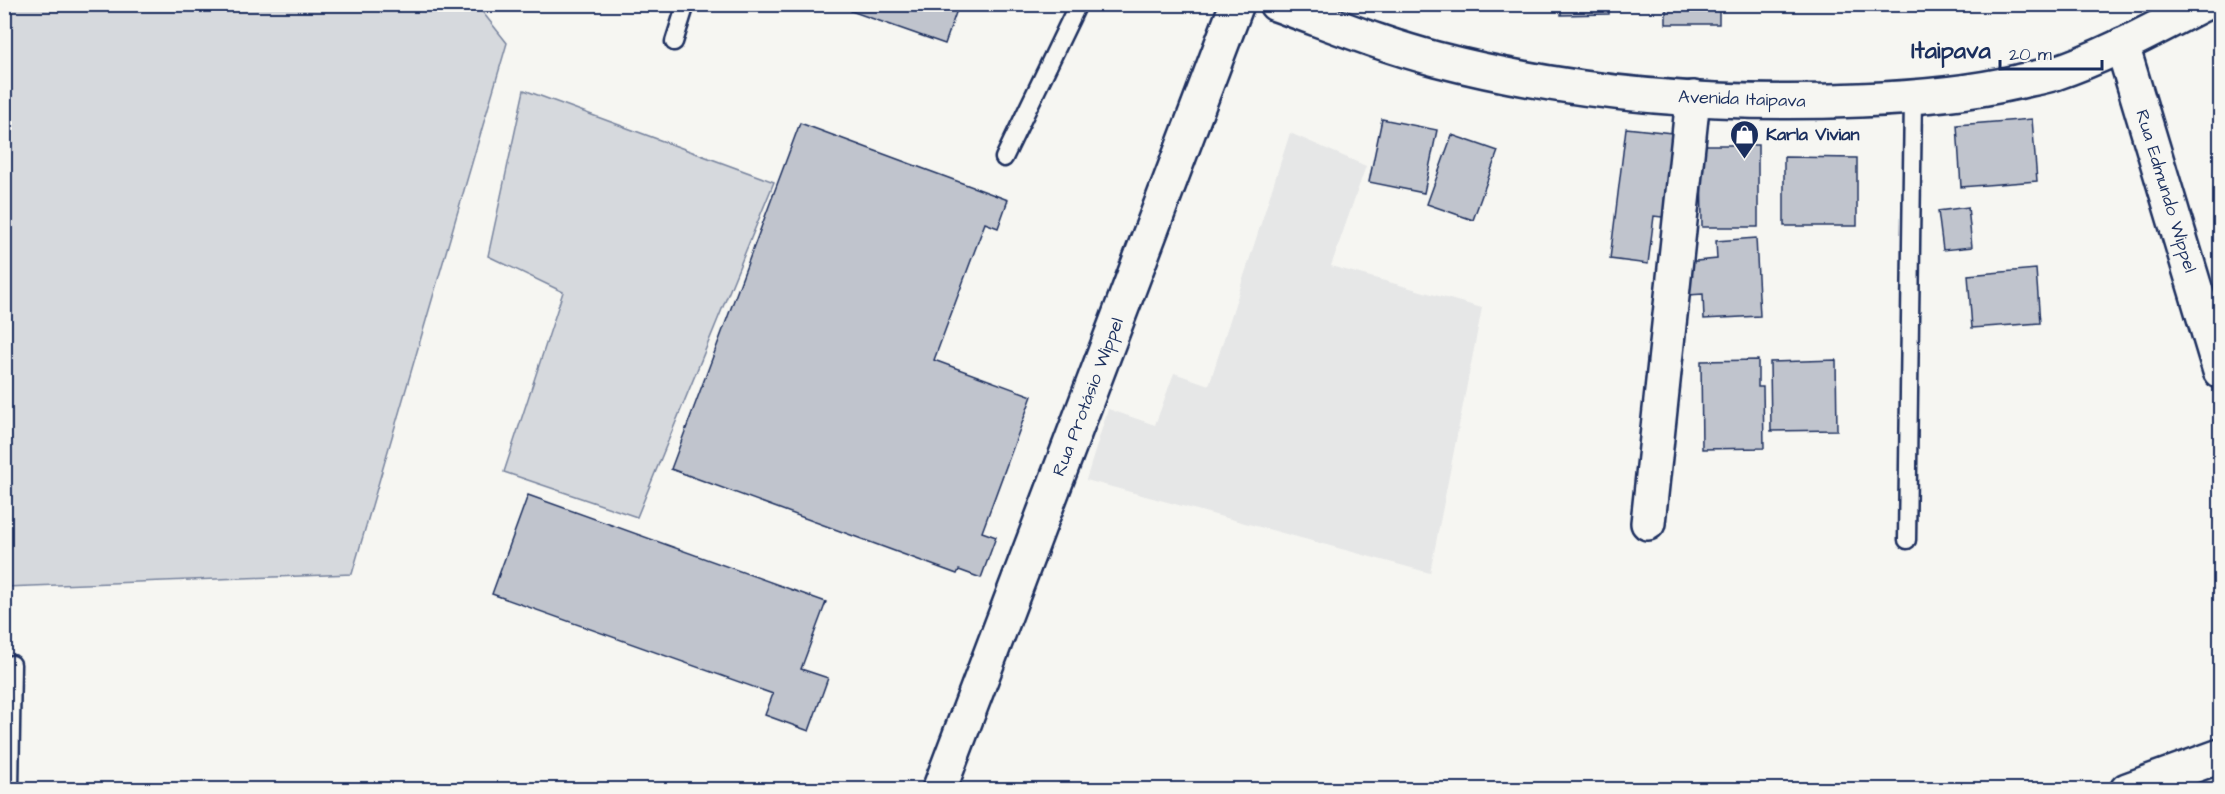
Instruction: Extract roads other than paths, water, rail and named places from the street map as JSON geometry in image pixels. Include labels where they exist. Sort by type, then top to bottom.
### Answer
[{"type":"street","name":"Rua Protásio Wippel","points":[[939,789],[1237,4]]},
{"type":"street","name":"Avenida Itaipava","points":[[1276,4],[1434,58],[1508,76],[1587,89],[1761,101],[1913,98],[1985,89],[2054,74],[2122,45],[2203,4]]},
{"type":"street","name":"Rua Edmundo Wippel","points":[[2122,45],[2220,371]]},
{"type":"street","points":[[1648,523],[1693,98]]},
{"type":"street","points":[[2127,789],[2220,756]]},
{"type":"lane","points":[[674,42],[686,4]]},
{"type":"lane","points":[[1004,158],[1078,4]]},
{"type":"lane","points":[[1907,540],[1913,98]]},
{"type":"lane","points":[[10,789],[12,664]]},
{"type":"place","name":"Karla Vivian","points":[[1745,160]]},
{"type":"district","name":"Itaipava","points":[[1951,51]]}]
